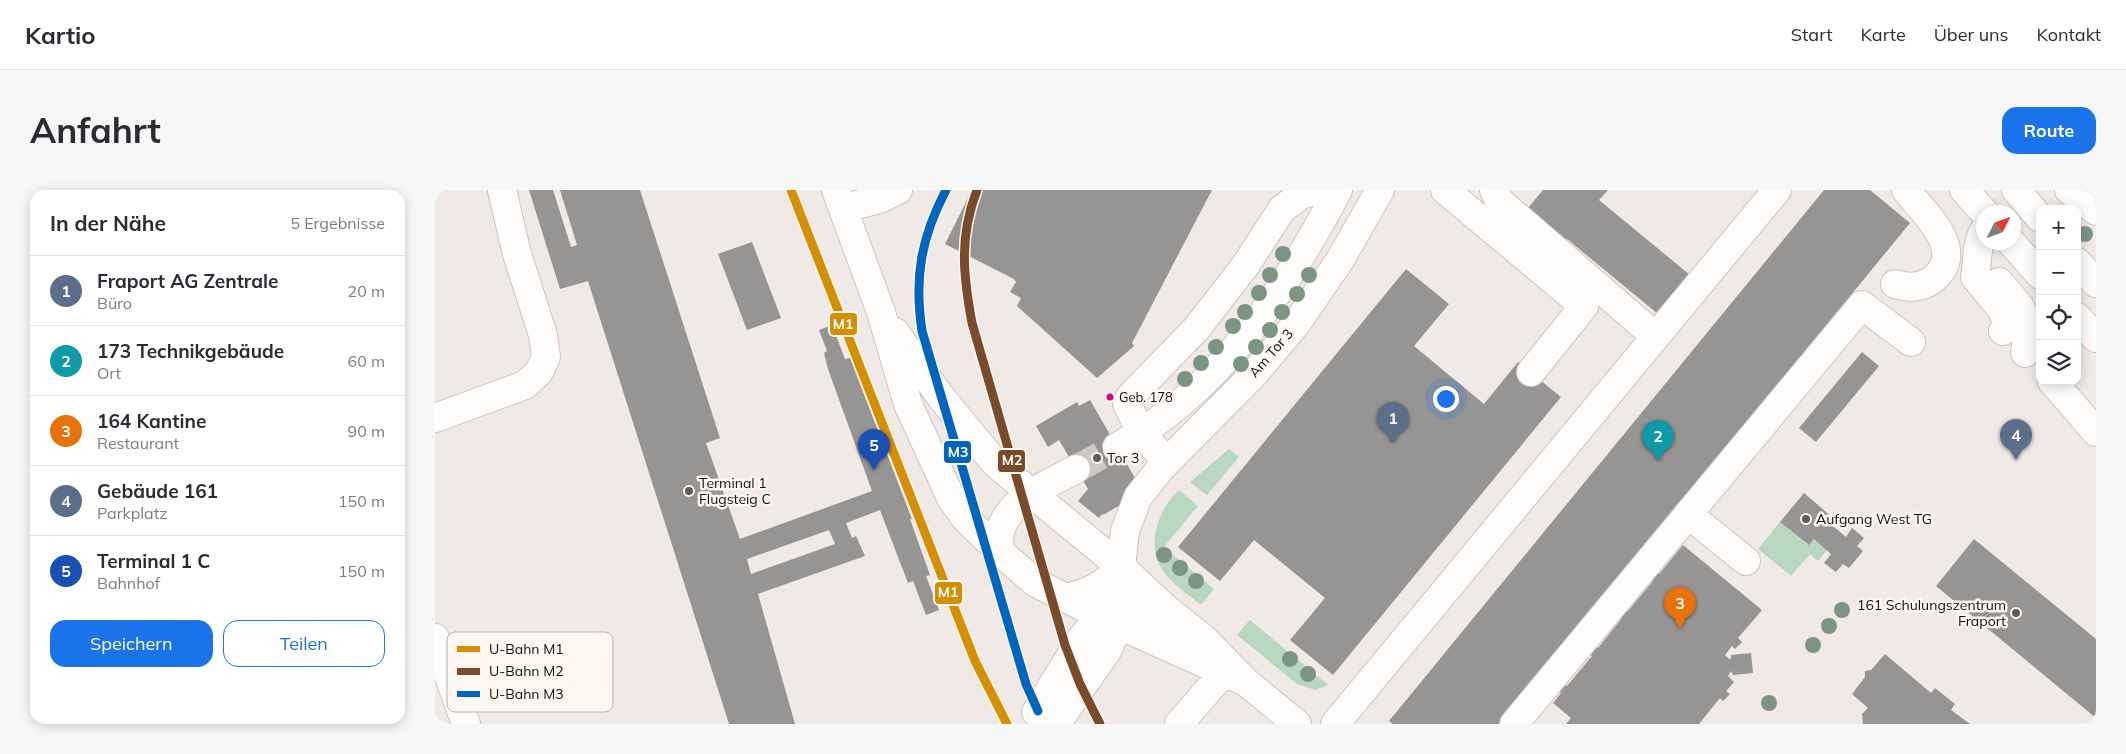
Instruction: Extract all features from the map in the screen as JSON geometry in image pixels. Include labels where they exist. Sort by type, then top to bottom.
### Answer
[{"type":"street","points":[[435,418],[525,385],[539,372],[546,357],[543,335],[517,254],[502,190]]},
{"type":"street","points":[[898,190],[881,198],[839,200],[881,312],[908,404],[951,498],[965,518],[999,552],[1036,583],[1064,598],[1114,616],[1205,640]]},
{"type":"street","points":[[1167,462],[1141,434],[1127,404],[1130,397],[1197,328],[1245,266],[1282,210],[1302,194],[1319,190]]},
{"type":"street","points":[[1117,447],[1141,434],[1187,399],[1232,352],[1286,282],[1338,190]]},
{"type":"street","name":"Am Tor 3","points":[[1114,616],[1125,531],[1138,497],[1167,462],[1254,374],[1296,324],[1340,260],[1380,190]]},
{"type":"street","points":[[1445,190],[1583,306],[1531,372]]},
{"type":"street","points":[[1494,190],[1499,201],[1655,336]]},
{"type":"street","points":[[1335,724],[1777,190]]},
{"type":"street","points":[[1895,284],[1911,288],[1929,282],[1938,276],[1947,253],[1945,241],[1906,190]]},
{"type":"street","points":[[1964,190],[1978,205]]},
{"type":"street","points":[[2016,190],[2036,213]]},
{"type":"street","points":[[2069,190],[2096,211]]},
{"type":"street","points":[[1980,250],[1975,277],[2003,310],[2007,323],[2003,332]]},
{"type":"street","points":[[1984,250],[2026,314],[2032,361]]},
{"type":"street","points":[[2018,250],[2036,270]]},
{"type":"street","points":[[2081,266],[2096,283]]},
{"type":"street","points":[[1514,724],[1862,304],[1911,342]]},
{"type":"street","points":[[1982,310],[2032,361]]},
{"type":"street","points":[[881,312],[940,396],[996,464],[1121,567],[1163,607],[1205,640],[1235,677]]},
{"type":"street","points":[[2081,321],[2096,338]]},
{"type":"street","points":[[2055,385],[2096,432]]},
{"type":"street","points":[[999,552],[1000,532],[1009,514],[1031,494],[1076,470]]},
{"type":"street","points":[[1688,514],[1746,561]]},
{"type":"street","points":[[1064,598],[1089,592],[1107,581],[1121,567]]},
{"type":"street","points":[[1114,616],[1235,677],[1297,724]]},
{"type":"street","points":[[1055,724],[1036,712],[1081,639],[1114,616]]},
{"type":"street","points":[[435,638],[447,671]]},
{"type":"street","points":[[1179,724],[1235,677]]},
{"type":"street","points":[[462,712],[466,724]]},
{"type":"green space","points":[[1229,449],[1239,457],[1207,495],[1190,482]]},
{"type":"green space","points":[[1179,490],[1198,506],[1164,547],[1214,589],[1201,605],[1164,573],[1155,553],[1155,540],[1159,520],[1165,506]]},
{"type":"green space","points":[[1780,522],[1808,545],[1814,539],[1827,550],[1818,561],[1810,554],[1791,576],[1758,549]]},
{"type":"green space","points":[[1250,620],[1328,685],[1315,690],[1297,684],[1237,635]]},
{"type":"building","name":"Terminal 1 Flugsteig C","points":[[529,190],[553,190],[571,247],[577,245],[560,190],[640,190],[720,438],[706,443],[740,539],[872,491],[824,353],[827,351],[819,330],[832,325],[845,359],[850,358],[912,519],[910,519],[930,575],[926,576],[939,610],[926,615],[913,581],[908,583],[880,510],[846,523],[852,538],[856,536],[865,556],[758,594],[795,724],[729,724],[588,281],[560,289]],"holes":[[[829,530],[835,544],[751,574],[747,559]]]},
{"type":"building","points":[[972,190],[1212,190],[1132,343],[1134,346],[1097,378],[1017,306],[1021,298],[1010,292],[1016,282],[1014,279],[945,244]]},
{"type":"building","points":[[1543,190],[1608,190],[1599,200],[1690,275],[1658,314],[1567,239],[1561,246],[1523,214]]},
{"type":"building","points":[[1824,190],[1870,190],[1910,223],[1499,724],[1393,724],[1389,721]]},
{"type":"building","points":[[752,242],[781,318],[747,330],[718,254]]},
{"type":"building","points":[[1406,269],[1449,304],[1414,346],[1484,404],[1518,362],[1561,397],[1333,675],[1290,640],[1325,598],[1254,540],[1220,581],[1178,547]]},
{"type":"building","points":[[1862,352],[1879,366],[1816,442],[1799,428]]},
{"type":"building","name":"Tor 3","points":[[1090,400],[1143,492],[1102,514],[1099,518],[1078,501],[1088,489],[1059,440],[1048,447],[1036,426],[1077,402],[1079,406]]},
{"type":"building","points":[[1804,493],[1832,517],[1828,522],[1846,537],[1852,528],[1864,538],[1857,546],[1863,551],[1849,568],[1843,564],[1836,572],[1824,563],[1831,554],[1814,539],[1809,545],[1780,522]]},
{"type":"building","name":"161 Schulungszentrum Fraport","points":[[1974,539],[2096,639],[2096,718],[1936,586]]},
{"type":"building","points":[[1683,545],[1762,610],[1738,638],[1742,642],[1735,649],[1732,646],[1725,655],[1731,659],[1731,655],[1751,653],[1753,673],[1733,675],[1731,671],[1728,676],[1734,682],[1726,691],[1730,694],[1723,701],[1720,698],[1699,724],[1566,724],[1571,718],[1553,703],[1561,693],[1557,690],[1563,683],[1567,686],[1592,656],[1589,653],[1594,646],[1598,648],[1622,618],[1619,615],[1625,608],[1628,611],[1653,581],[1650,578],[1656,571],[1659,574]]},
{"type":"building","points":[[1885,654],[1931,693],[1935,688],[1955,704],[1951,710],[1970,724],[1863,724],[1862,714],[1868,708],[1852,694],[1865,677],[1865,671],[1871,670]]},
{"type":"tunnel","points":[[1076,469],[1117,447]]},
{"type":"metro line","name":"M1","points":[[791,190],[975,661],[1007,724]]},
{"type":"metro line","name":"M3","points":[[946,190],[925,241],[919,275],[922,331],[1026,684],[1038,711]]},
{"type":"metro line","name":"M2","points":[[977,190],[967,224],[964,256],[966,288],[972,323],[1065,645],[1080,684],[1100,724]]},
{"type":"place","name":"Geb. 178","points":[[1110,397]]},
{"type":"place","name":"Fraport AG Zentrale","points":[[1393,443]]},
{"type":"place","name":"Tor 3","points":[[1097,458]]},
{"type":"place","name":"Gebäude 161","points":[[2016,460]]},
{"type":"place","name":"173 Technikgebäude","points":[[1658,461]]},
{"type":"place","name":"Terminal 1 C","points":[[874,470]]},
{"type":"place","name":"Terminal 1 Flugsteig C","points":[[689,491]]},
{"type":"place","name":"Aufgang West TG","points":[[1806,519]]},
{"type":"place","name":"161 Schulungszentrum Fraport","points":[[2016,613]]},
{"type":"place","name":"164 Kantine","points":[[1680,628]]}]
